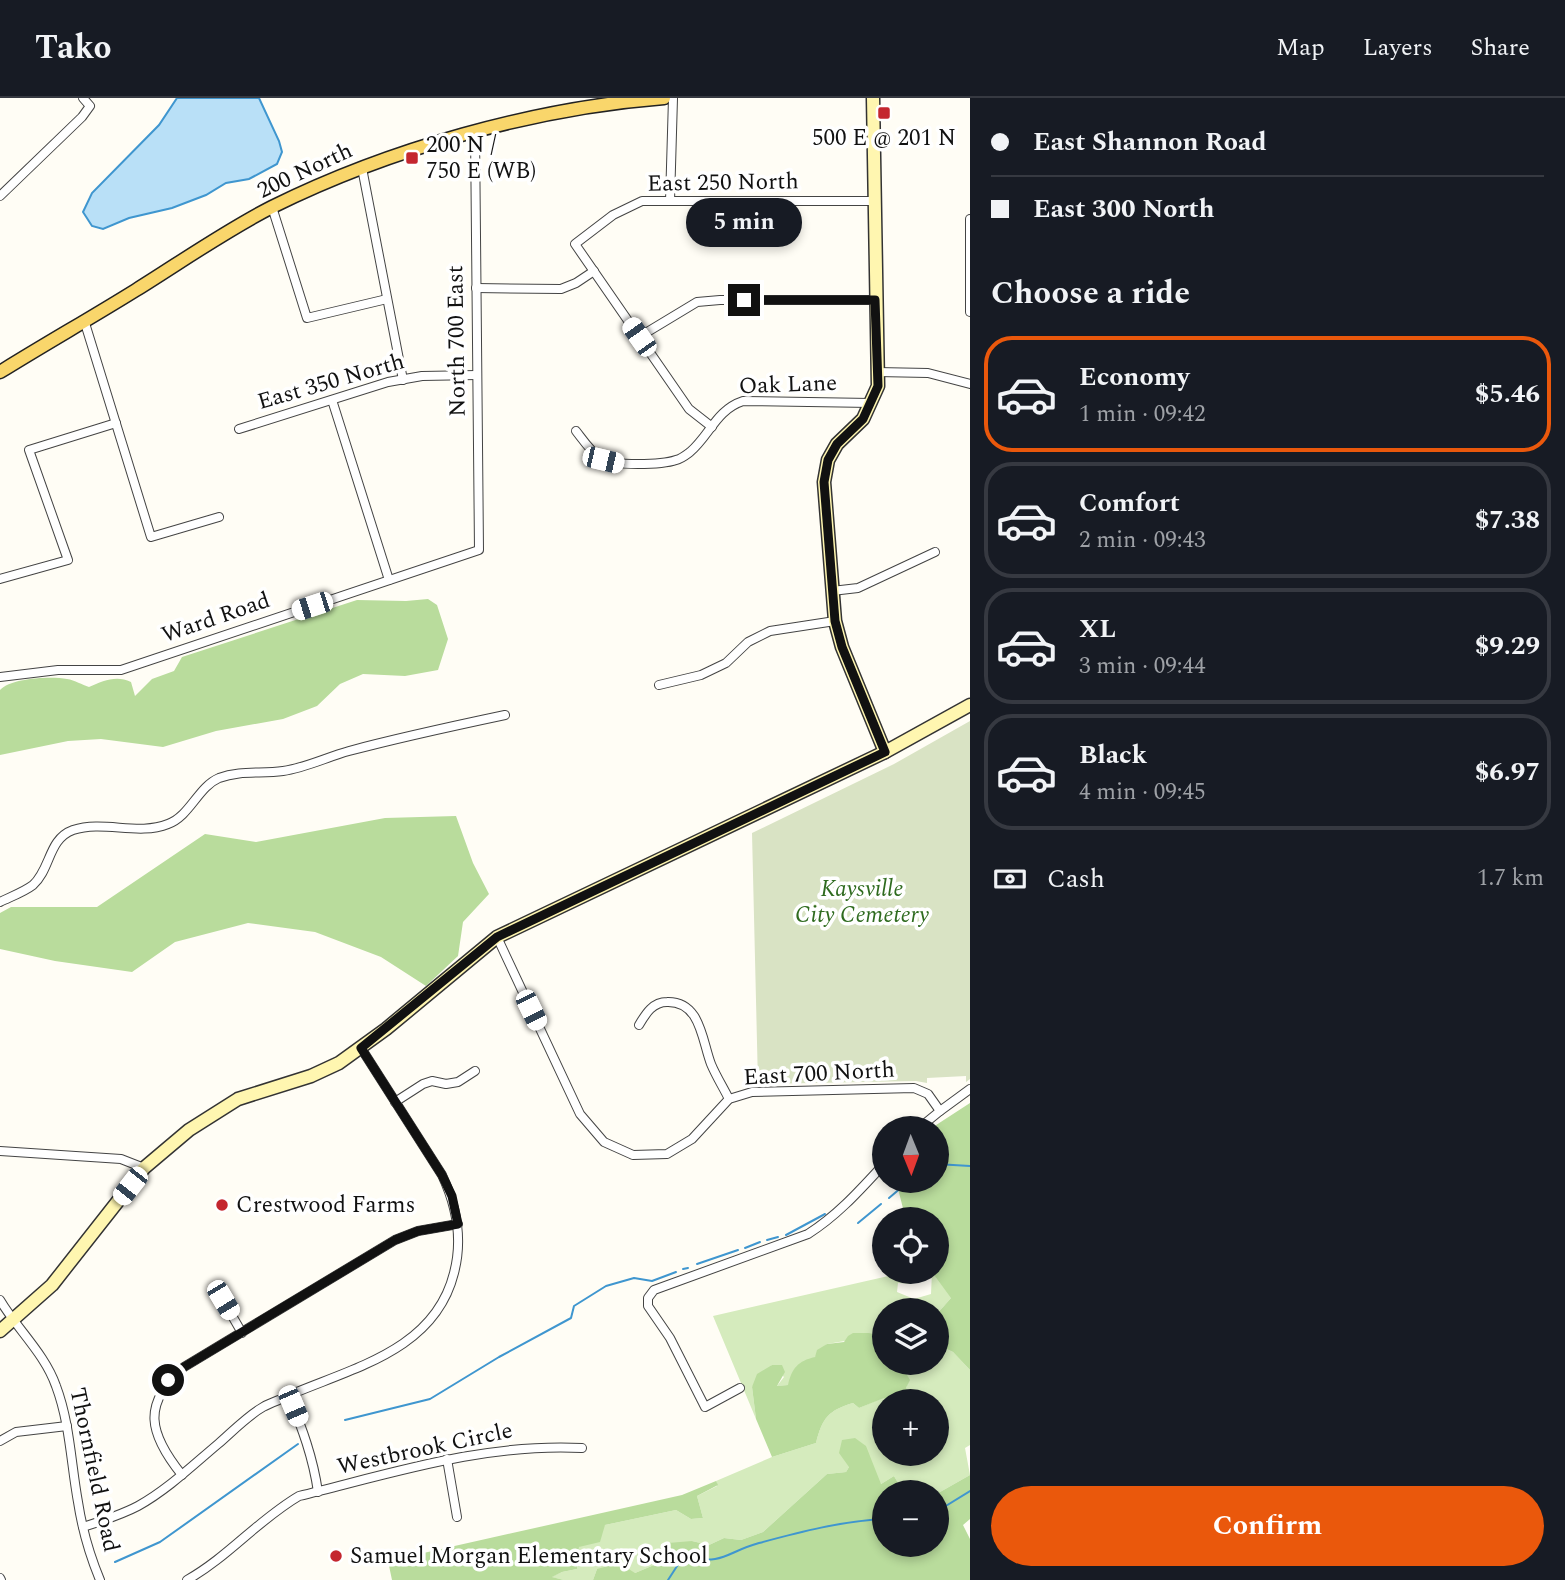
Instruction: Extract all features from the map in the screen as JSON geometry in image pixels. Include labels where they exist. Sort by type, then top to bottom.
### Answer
[{"type":"main road","name":"200 North","points":[[0,372],[272,207],[362,168],[389,157],[567,103],[664,98]]},
{"type":"street","points":[[0,196],[82,117],[90,106],[83,98]]},
{"type":"street","points":[[670,201],[673,98]]},
{"type":"street","points":[[873,98],[878,386],[863,419],[837,444],[828,460],[824,482],[835,621],[842,647],[885,752]]},
{"type":"street","name":"North 700 East","points":[[475,132],[480,288],[477,375],[479,550]]},
{"type":"street","points":[[362,168],[403,380]]},
{"type":"street","name":"East 250 North","points":[[594,271],[575,244],[613,215],[642,201],[874,201]]},
{"type":"street","points":[[272,207],[307,318],[387,299]]},
{"type":"street","points":[[970,219],[970,312]]},
{"type":"street","points":[[480,288],[561,289],[594,271],[689,409],[712,427]]},
{"type":"street","points":[[639,337],[697,302],[875,300]]},
{"type":"street","points":[[84,320],[151,537],[219,517]]},
{"type":"street","points":[[877,372],[928,373],[970,384]]},
{"type":"street","name":"East 350 North","points":[[239,429],[403,380],[422,376],[477,375]]},
{"type":"street","points":[[332,400],[389,580]]},
{"type":"street","name":"Oak Lane","points":[[576,431],[603,460],[619,463],[675,461],[688,454],[729,406],[743,401],[871,404]]},
{"type":"street","points":[[0,579],[68,560],[29,450],[116,423]]},
{"type":"street","name":"Ward Road","points":[[0,677],[58,670],[121,670],[479,550]]},
{"type":"street","points":[[832,591],[858,588],[935,552]]},
{"type":"street","points":[[659,685],[701,675],[726,663],[748,642],[770,631],[835,621]]},
{"type":"street","points":[[0,1331],[52,1285],[144,1168],[189,1130],[238,1099],[311,1076],[339,1063],[497,937],[885,752],[970,705]]},
{"type":"street","points":[[0,902],[34,884],[57,841],[71,831],[101,825],[142,828],[168,824],[183,814],[199,794],[218,779],[247,772],[283,771],[414,734],[505,715]]},
{"type":"street","name":"East 700 North","points":[[497,937],[580,1114],[604,1142],[633,1155],[667,1154],[692,1139],[729,1099],[752,1092],[914,1088],[929,1094],[940,1111]]},
{"type":"street","points":[[639,1025],[646,1012],[657,1003],[683,1005],[692,1012],[699,1024],[711,1064],[729,1099]]},
{"type":"street","points":[[83,1527],[140,1505],[182,1475],[262,1407],[387,1354],[410,1341],[427,1326],[441,1308],[459,1255],[458,1224],[452,1196],[442,1175],[361,1048]]},
{"type":"street","points":[[395,1102],[423,1084],[432,1081],[446,1084],[458,1082],[475,1072]]},
{"type":"street","points":[[934,1116],[970,1089]]},
{"type":"street","points":[[0,1151],[121,1159],[144,1168]]},
{"type":"street","points":[[740,1388],[705,1407],[670,1338],[648,1306],[648,1298],[654,1290],[808,1234],[826,1223],[872,1177]]},
{"type":"street","points":[[182,1475],[163,1451],[156,1432],[155,1412],[159,1395],[168,1380],[184,1367],[395,1240],[418,1231],[458,1224]]},
{"type":"street","name":"Thornfield Road","points":[[0,1300],[56,1384],[83,1527],[100,1580]]},
{"type":"street","points":[[223,1300],[242,1333]]},
{"type":"street","points":[[289,1396],[305,1434],[318,1492]]},
{"type":"street","points":[[0,1440],[16,1432],[66,1426]]},
{"type":"street","name":"Westbrook Circle","points":[[187,1580],[210,1565],[278,1508],[299,1496],[489,1451],[528,1447],[582,1448]]},
{"type":"street","points":[[447,1460],[457,1517]]},
{"type":"green space","points":[[428,599],[437,605],[448,639],[438,670],[405,676],[363,674],[340,684],[317,706],[283,719],[216,731],[163,747],[101,739],[68,741],[0,755],[0,690],[13,683],[60,678],[89,687],[120,679],[131,682],[135,696],[152,679],[174,671],[182,657],[357,600]]},
{"type":"green space","name":"Kaysville City Cemetery","points":[[970,721],[970,1079],[966,1082],[966,1076],[927,1078],[927,1083],[758,1084],[752,833],[894,764]]},
{"type":"green space","points":[[456,816],[473,863],[489,894],[463,922],[458,956],[426,986],[381,957],[315,932],[248,923],[175,942],[132,972],[55,961],[0,949],[0,913],[11,907],[97,907],[205,834],[256,842],[385,818]]},
{"type":"green space","points":[[970,1103],[970,1370],[949,1350],[951,1298],[941,1284],[949,1284],[949,1207],[903,1207],[899,1194],[949,1193],[949,1117]]},
{"type":"green space","points":[[872,1280],[872,1284],[898,1284],[897,1292],[912,1298],[872,1298],[872,1336],[827,1344],[789,1385],[777,1386],[784,1377],[772,1365],[752,1387],[756,1419],[713,1316]]},
{"type":"green space","points":[[931,1284],[944,1284],[958,1306],[951,1298],[949,1300],[949,1298],[917,1298],[931,1294]]},
{"type":"green space","points":[[853,1333],[872,1334],[872,1375],[907,1375],[910,1380],[907,1389],[872,1389],[872,1403],[859,1408],[853,1403],[832,1412],[824,1421],[816,1443],[772,1457],[756,1419],[752,1387],[757,1374],[772,1365],[782,1365],[785,1372],[777,1386],[788,1385],[800,1363],[815,1357],[817,1350],[827,1344],[844,1342]]},
{"type":"green space","points":[[949,1350],[970,1370],[970,1445],[965,1448],[970,1475],[949,1487],[949,1480],[896,1480],[894,1476],[888,1480],[873,1480],[849,1467],[846,1472],[827,1474],[763,1532],[741,1540],[724,1538],[709,1545],[692,1541],[654,1565],[635,1573],[597,1569],[593,1580],[551,1577],[577,1569],[579,1547],[605,1525],[676,1510],[691,1519],[703,1518],[697,1496],[717,1486],[716,1481],[772,1457],[816,1443],[828,1416],[853,1403],[859,1408],[872,1402],[872,1466],[949,1466],[949,1389],[907,1389],[909,1380],[906,1375],[949,1375]]},
{"type":"green space","points":[[855,1438],[866,1446],[879,1480],[872,1480],[872,1557],[949,1557],[949,1487],[970,1475],[970,1519],[963,1525],[970,1539],[970,1580],[593,1580],[597,1569],[619,1563],[635,1573],[654,1565],[668,1543],[692,1541],[709,1545],[724,1538],[741,1540],[763,1532],[827,1474],[846,1472],[849,1467],[839,1453],[842,1440]]},
{"type":"green space","points":[[716,1481],[718,1485],[697,1496],[703,1518],[691,1519],[676,1510],[605,1525],[600,1542],[579,1547],[577,1569],[552,1577],[564,1580],[392,1580],[388,1561],[682,1495]]},
{"type":"water","points":[[177,98],[259,98],[282,152],[277,164],[249,179],[226,183],[206,195],[172,208],[129,218],[103,229],[92,226],[83,212],[92,193],[159,125]]},
{"type":"waterway","points":[[949,1165],[970,1166]]},
{"type":"waterway","points":[[889,1198],[894,1194]]},
{"type":"waterway","points":[[858,1223],[881,1204]]},
{"type":"waterway","points":[[786,1235],[825,1214]]},
{"type":"waterway","points":[[767,1240],[778,1237]]},
{"type":"waterway","points":[[745,1248],[760,1242]]},
{"type":"waterway","points":[[697,1264],[738,1250]]},
{"type":"waterway","points":[[683,1269],[688,1268]]},
{"type":"waterway","points":[[345,1420],[430,1399],[571,1318],[574,1306],[606,1286],[634,1278],[652,1281],[676,1272]]},
{"type":"waterway","points":[[115,1562],[160,1542],[298,1444]]},
{"type":"waterway","points":[[949,1504],[970,1491]]},
{"type":"waterway","points":[[686,1557],[718,1558],[759,1543],[805,1531],[872,1520]]},
{"type":"waterway","points":[[668,1580],[681,1560]]},
{"type":"place","name":"500 E @ 201 N","points":[[884,113]]},
{"type":"place","name":"200 N / 750 E (WB)","points":[[412,158]]},
{"type":"place","name":"Crestwood Farms","points":[[222,1205]]},
{"type":"place","name":"Samuel Morgan Elementary School","points":[[336,1556]]},
{"type":"route","points":[[168,1380],[184,1367],[395,1240],[418,1231],[458,1224],[452,1196],[442,1175],[361,1048],[497,937],[885,752],[842,647],[835,621],[824,482],[828,460],[837,444],[863,419],[878,386],[875,300],[744,300]]}]
